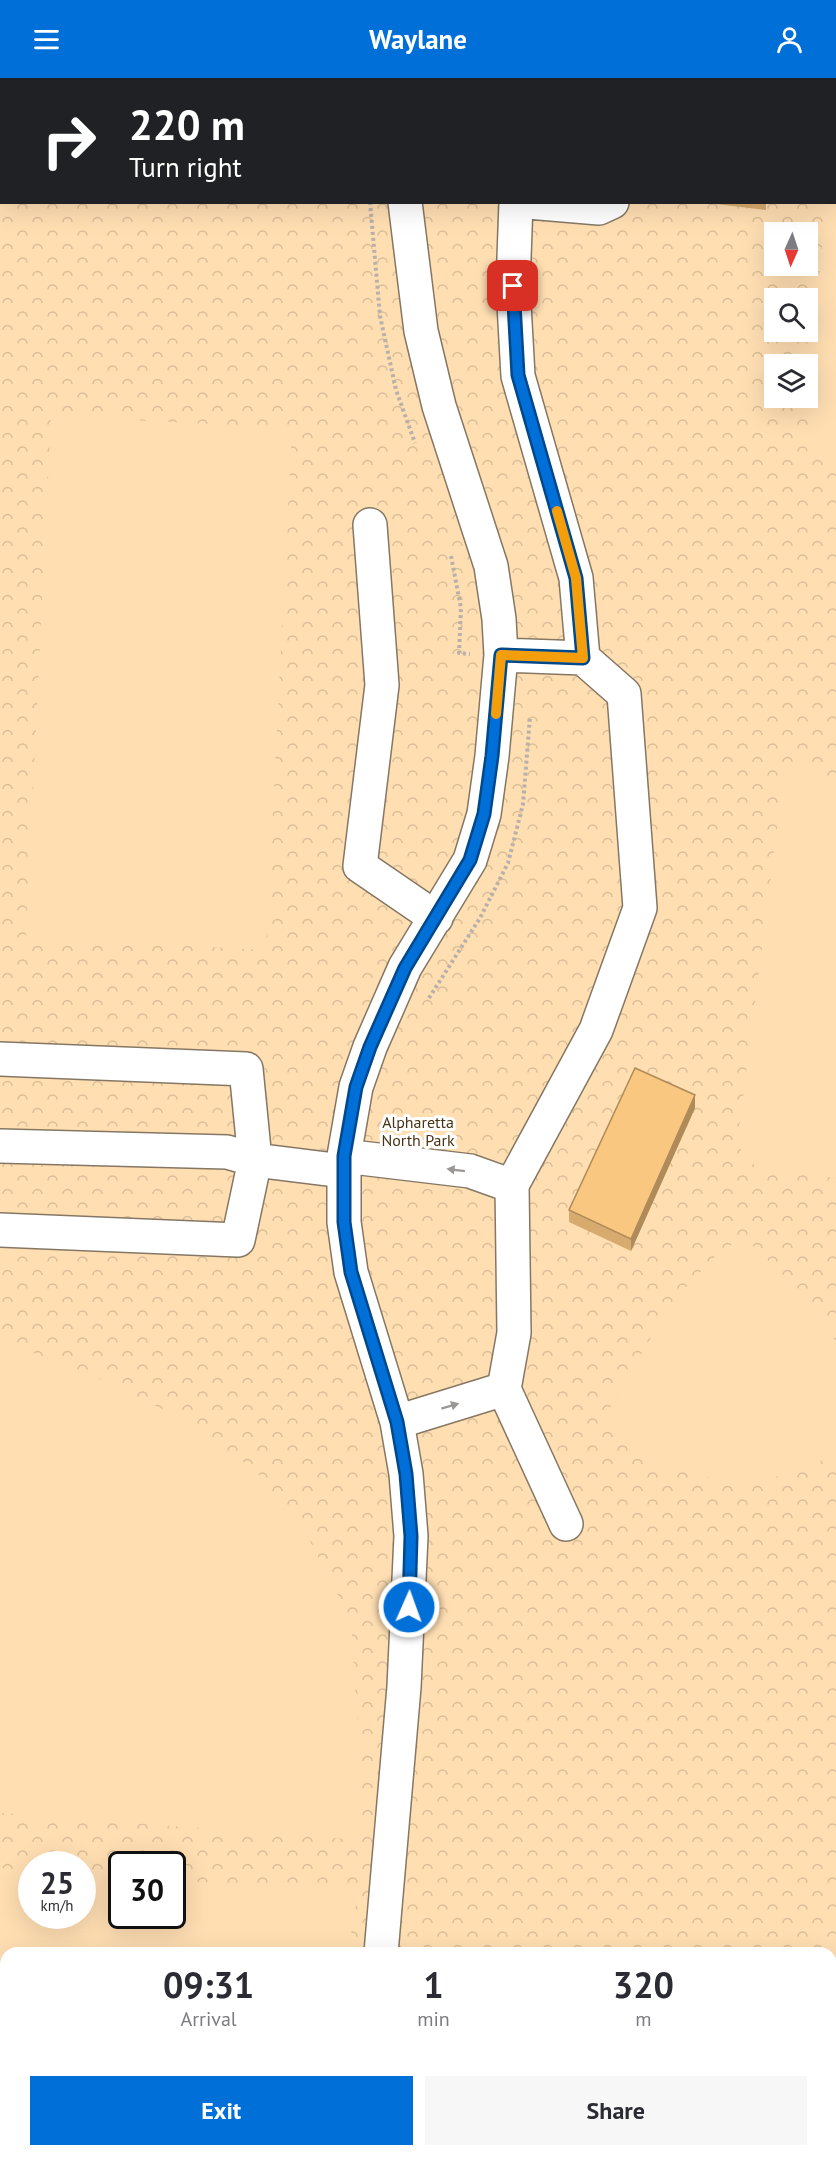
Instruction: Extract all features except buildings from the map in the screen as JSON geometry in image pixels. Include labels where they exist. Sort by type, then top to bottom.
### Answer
[{"type":"street","points":[[382,1947],[404,1687],[411,1536],[406,1474],[397,1422],[351,1272],[344,1222],[343,1164],[356,1087],[370,1047],[405,968],[470,860],[484,814],[501,655],[499,619],[491,566],[439,406],[421,331],[405,204]]},
{"type":"street","points":[[516,204],[513,286],[518,375],[576,578],[583,658]]},
{"type":"street","points":[[552,204],[599,208],[608,204]]},
{"type":"street","points":[[370,525],[382,685],[360,866],[436,918]]},
{"type":"street","points":[[501,655],[583,658],[624,694],[640,908],[596,1030],[512,1186],[514,1333],[504,1389],[566,1524]]},
{"type":"street","points":[[0,1059],[246,1069],[255,1160],[238,1240],[0,1230]]},
{"type":"street","points":[[0,1146],[227,1152],[255,1160],[470,1172],[512,1186]]},
{"type":"street","points":[[397,1422],[504,1389]]},
{"type":"path","points":[[429,998],[480,918],[508,863],[523,804],[530,712]]},
{"type":"green space","name":"Alpharetta North Park","points":[[0,204],[836,204],[836,1947],[0,1947]]},
{"type":"green space","points":[[825,204],[836,204],[836,455],[807,453],[810,408],[818,408],[818,354],[814,354],[815,342],[818,342],[818,300]]},
{"type":"green space","points":[[51,416],[292,428],[266,950],[26,938]]},
{"type":"green space","points":[[785,765],[836,778],[836,1178],[757,1168],[737,1145]]},
{"type":"green space","points":[[726,1245],[752,1245],[820,1310],[836,1343],[836,1454],[794,1474],[734,1483],[656,1465],[605,1416],[671,1303]]},
{"type":"green space","points":[[0,1346],[17,1347],[90,1374],[178,1417],[254,1469],[308,1537],[351,1621],[362,1790],[359,1840],[0,1813]]},
{"type":"green space","points":[[0,1868],[18,1869],[18,1929],[96,1929],[96,1875],[108,1876],[108,1929],[186,1929],[186,1881],[358,1892],[349,1947],[0,1947]]},
{"type":"slow traffic","points":[[496,714],[501,655],[583,658],[576,578],[557,511]]},
{"type":"route","points":[[409,1607],[411,1536],[406,1474],[397,1422],[351,1272],[344,1222],[344,1156],[356,1087],[370,1047],[405,968],[470,860],[484,814],[501,655],[583,658],[576,578],[518,375],[513,286]]}]
